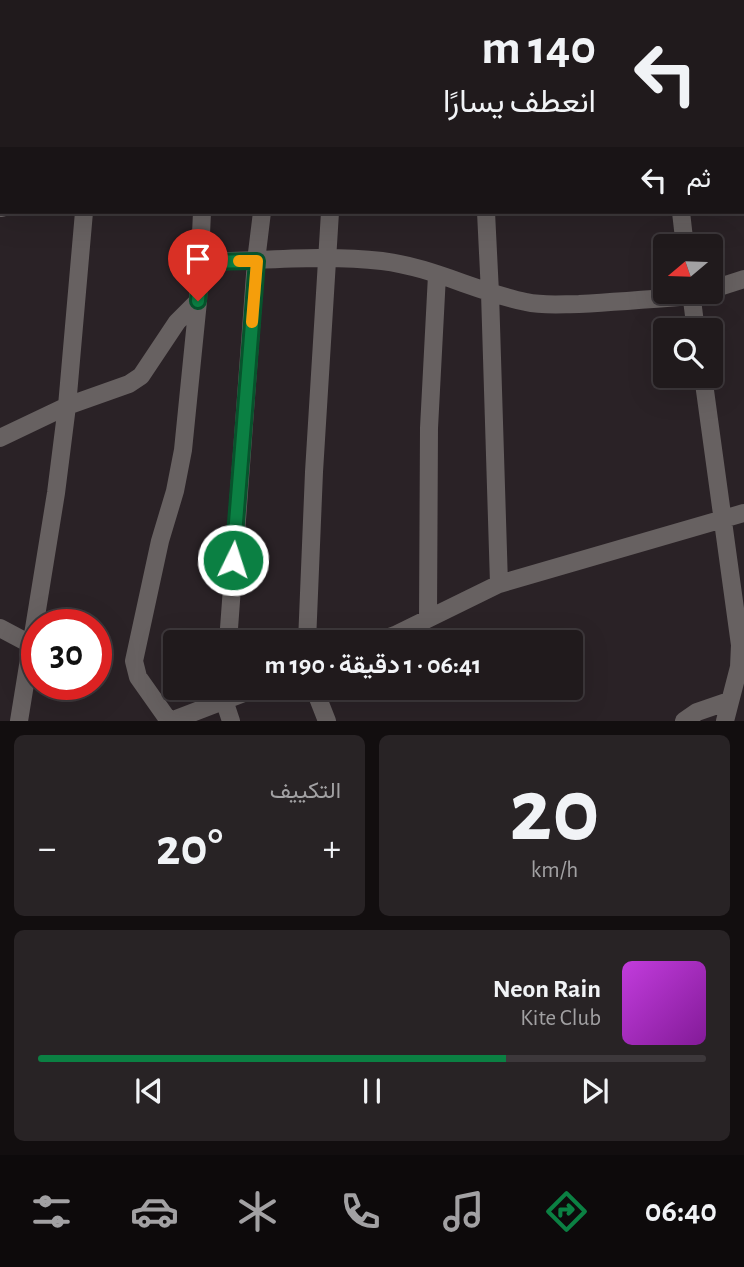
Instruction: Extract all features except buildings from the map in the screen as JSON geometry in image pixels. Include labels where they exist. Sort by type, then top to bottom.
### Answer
[{"type":"street","points":[[38,609],[67,405],[84,214]]},
{"type":"street","points":[[202,214],[198,301],[183,450],[134,662],[138,677],[170,721],[212,700]]},
{"type":"street","points":[[229,630],[262,214]]},
{"type":"street","points":[[307,630],[330,214]]},
{"type":"street","points":[[486,214],[499,584]]},
{"type":"street","points":[[681,214],[684,234]]},
{"type":"street","points":[[201,262],[326,258],[383,261],[528,303],[561,304],[653,297]]},
{"type":"street","points":[[428,618],[429,428],[437,275]]},
{"type":"street","points":[[723,286],[744,279]]},
{"type":"street","points":[[0,438],[67,405],[129,383],[141,376],[177,322],[198,301]]},
{"type":"street","points":[[705,388],[740,645],[739,667],[725,721]]},
{"type":"street","points":[[405,630],[499,584],[744,513]]},
{"type":"street","points":[[0,628],[21,639]]},
{"type":"street","points":[[19,721],[23,700]]},
{"type":"street","points":[[226,700],[231,721]]},
{"type":"street","points":[[319,700],[327,721]]},
{"type":"street","points":[[684,721],[697,712],[729,701]]},
{"type":"slow traffic","points":[[239,261],[257,261],[252,322]]},
{"type":"route","points":[[198,301],[201,262],[257,261],[233,560]]}]
